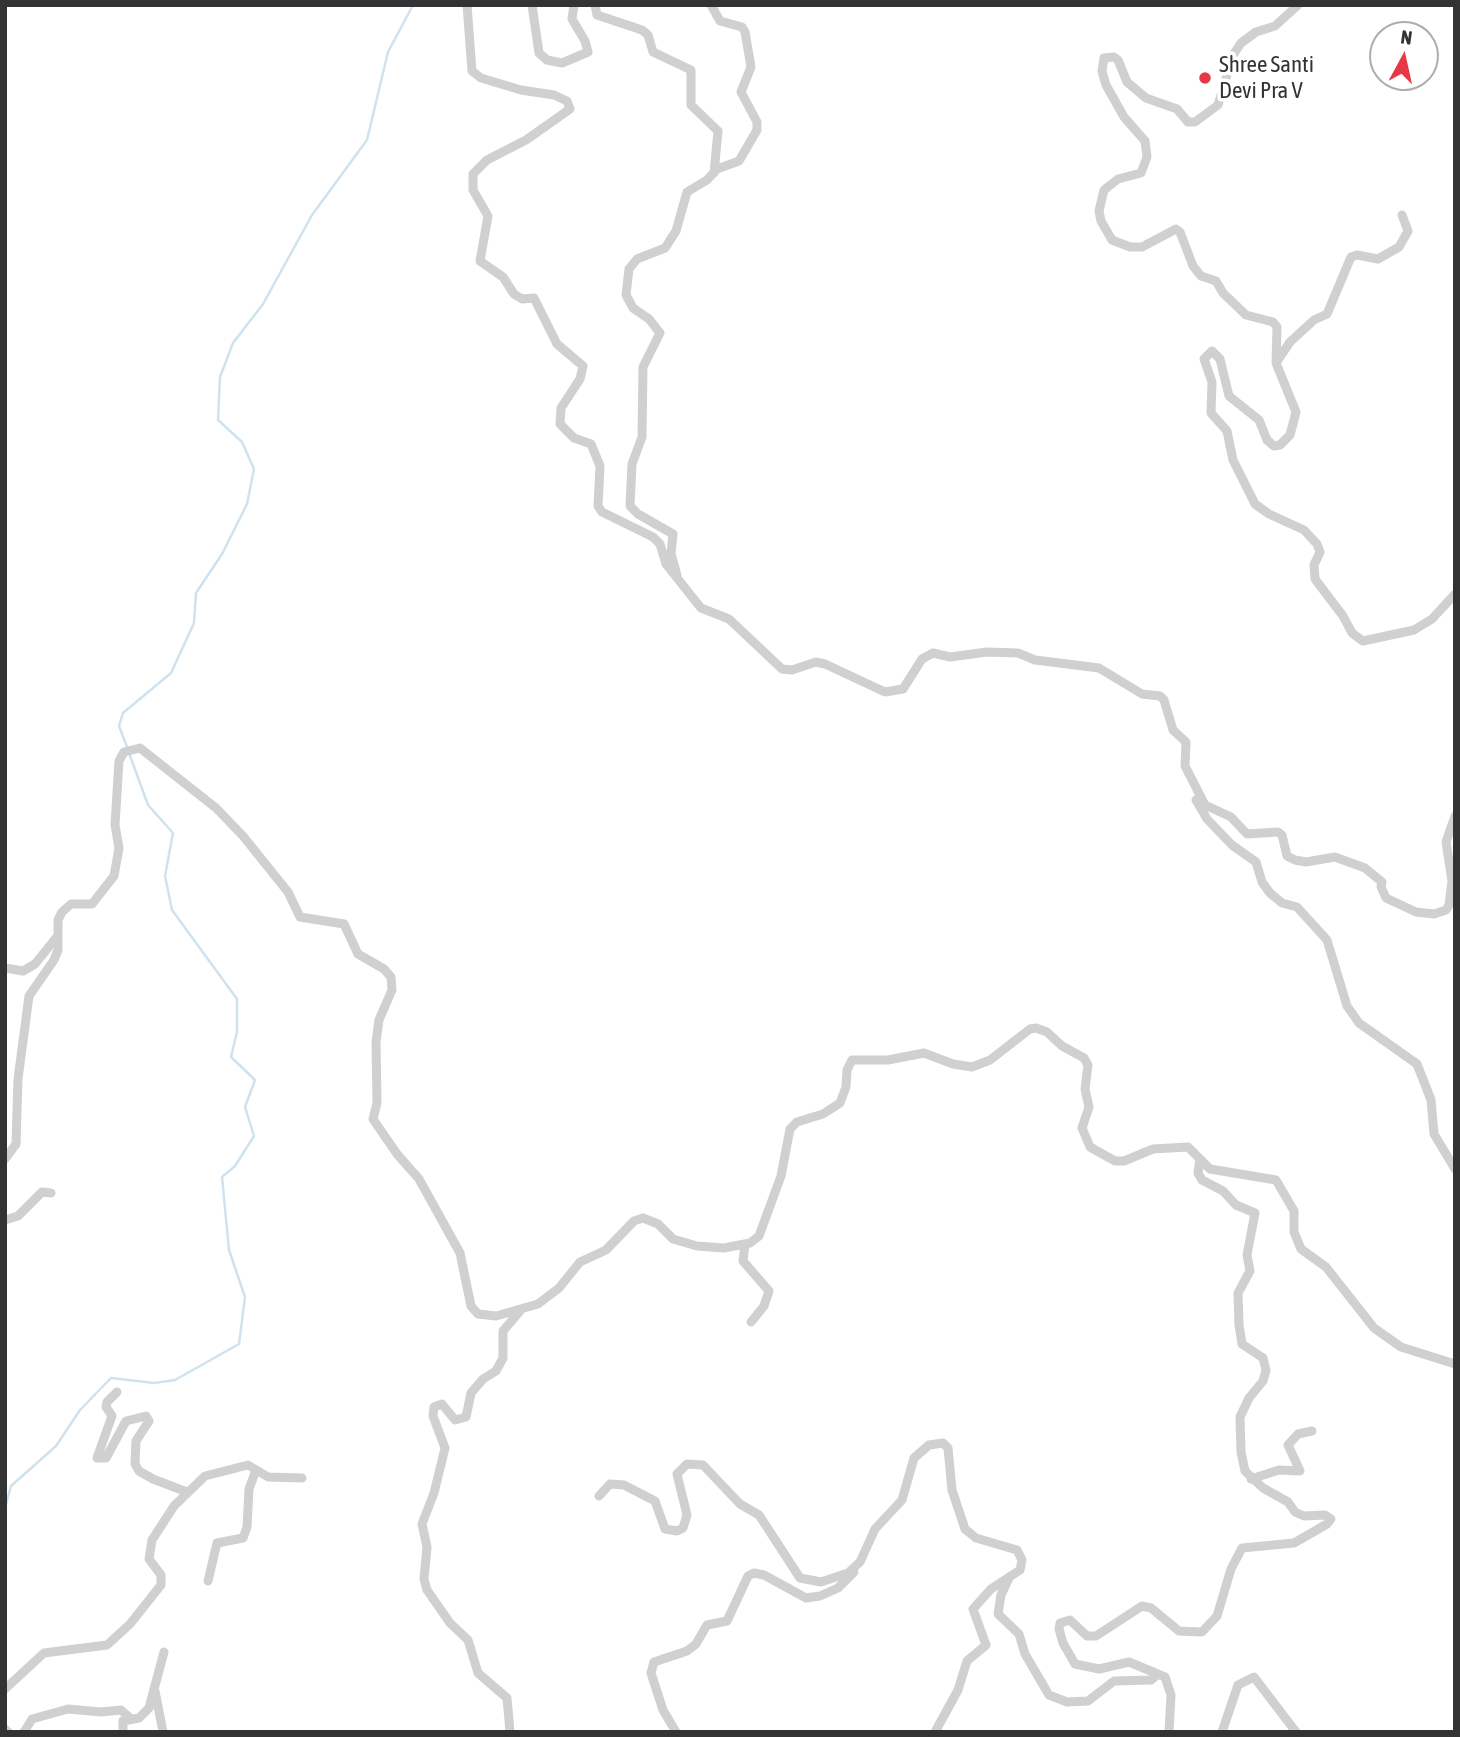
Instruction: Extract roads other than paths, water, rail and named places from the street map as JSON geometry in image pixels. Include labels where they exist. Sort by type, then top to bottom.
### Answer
[{"type":"street","points":[[467,5],[472,71],[481,78],[521,90],[554,95],[567,101],[570,109],[526,140],[487,160],[473,174],[473,190],[488,216],[481,261],[503,277],[514,294],[522,299],[534,298],[557,344],[583,366],[580,379],[561,408],[561,424],[574,438],[591,444],[600,466],[597,494],[602,512],[653,537],[660,544],[666,564],[701,608],[729,619],[782,669],[792,670],[816,662],[825,664],[885,692],[903,689],[922,659],[933,653],[950,657],[987,652],[1018,653],[1035,660],[1099,668],[1142,694],[1164,700],[1173,730],[1186,742],[1185,766],[1202,813],[1232,845],[1256,862],[1269,894],[1282,903],[1297,907],[1327,940],[1347,1006],[1359,1023],[1418,1064],[1431,1101],[1434,1134],[1455,1169]]},
{"type":"street","points":[[532,5],[539,53],[547,60],[562,63],[588,52],[572,19],[574,5]]},
{"type":"street","points":[[595,5],[597,15],[642,30],[648,35],[653,51],[691,70],[691,104],[718,131],[714,173]]},
{"type":"street","points":[[677,576],[671,554],[673,534],[638,514],[630,506],[632,464],[642,437],[643,367],[660,337],[653,322],[628,301],[626,288],[629,269],[637,259],[665,248],[676,231],[687,192],[745,155],[758,125],[741,92],[751,67],[744,32],[742,27],[720,21],[711,5]]},
{"type":"street","points":[[1298,5],[1275,26],[1256,32],[1241,43],[1233,55],[1219,105],[1195,122],[1188,122],[1177,109],[1146,98],[1127,82],[1114,57],[1104,58],[1102,71],[1110,93],[1147,148],[1142,173],[1118,179],[1104,190],[1099,211],[1105,232],[1118,244],[1142,247],[1170,230],[1180,232],[1193,266],[1201,276],[1216,281],[1223,293],[1246,315],[1273,322],[1277,327],[1276,363],[1296,412],[1290,435],[1280,445],[1274,446],[1267,440],[1259,420],[1229,396],[1220,359],[1212,351],[1204,359],[1212,382],[1211,413],[1227,431],[1233,460],[1255,504],[1269,514],[1304,530],[1317,544],[1320,552],[1314,565],[1315,579],[1343,616],[1352,633],[1363,641],[1414,630],[1432,619],[1455,594]]},
{"type":"street","points":[[1276,363],[1290,342],[1314,320],[1327,313],[1351,257],[1357,255],[1378,259],[1399,247],[1408,231],[1402,215]]},
{"type":"street","points":[[5,1158],[16,1144],[18,1079],[29,996],[54,960],[58,920],[62,912],[71,904],[92,904],[114,876],[119,848],[115,825],[118,761],[124,752],[139,748],[199,794],[243,836],[288,892],[300,917],[344,924],[358,954],[383,969],[391,978],[392,990],[379,1020],[376,1042],[376,1126],[419,1179],[460,1253],[474,1311],[489,1317],[520,1311],[549,1297],[580,1262],[606,1250],[634,1221],[651,1220],[673,1239],[707,1248],[745,1244],[759,1236],[763,1226],[781,1177],[790,1129],[797,1122],[823,1114],[839,1103],[848,1065],[859,1058],[888,1060],[924,1053],[972,1067],[1010,1047],[1030,1029],[1041,1029],[1062,1046],[1079,1053],[1088,1066],[1085,1089],[1088,1107],[1082,1128],[1090,1147],[1115,1161],[1124,1161],[1153,1149],[1188,1147],[1210,1169],[1276,1180],[1294,1211],[1294,1232],[1301,1249],[1326,1266],[1374,1328],[1401,1347],[1455,1364]]},
{"type":"street","points":[[1196,791],[1205,805],[1231,817],[1247,834],[1278,832],[1282,835],[1289,857],[1304,862],[1335,857],[1365,868],[1382,882],[1382,893],[1393,904],[1427,914],[1446,910],[1450,900],[1452,881],[1445,848],[1455,816]]},
{"type":"street","points":[[5,968],[23,971],[34,964],[57,939]]},
{"type":"street","points":[[1169,1732],[1168,1683],[1158,1674],[1129,1662],[1099,1669],[1074,1664],[1059,1629],[1060,1623],[1070,1620],[1087,1636],[1096,1636],[1142,1606],[1151,1608],[1179,1631],[1202,1632],[1217,1616],[1231,1569],[1242,1548],[1294,1543],[1330,1522],[1325,1515],[1304,1516],[1295,1512],[1288,1502],[1251,1479],[1242,1461],[1240,1417],[1248,1398],[1263,1381],[1266,1370],[1263,1358],[1242,1343],[1238,1293],[1250,1271],[1247,1255],[1255,1213],[1236,1205],[1223,1191],[1202,1180],[1198,1173],[1200,1159]]},
{"type":"street","points":[[5,1220],[18,1216],[42,1192],[51,1193]]},
{"type":"street","points":[[745,1244],[743,1261],[769,1291],[764,1306],[751,1322]]},
{"type":"street","points":[[510,1732],[507,1698],[478,1673],[468,1640],[450,1623],[427,1590],[424,1579],[428,1547],[422,1524],[434,1493],[445,1448],[433,1416],[434,1407],[442,1404],[455,1420],[466,1417],[471,1392],[483,1379],[496,1371],[503,1358],[503,1331],[520,1311]]},
{"type":"street","points":[[117,1392],[107,1402],[106,1408],[111,1416],[97,1458],[106,1458],[126,1421],[146,1416],[149,1421],[136,1441],[135,1464],[139,1471],[153,1479],[187,1492]]},
{"type":"street","points":[[1251,1479],[1279,1470],[1300,1471],[1288,1445],[1298,1434],[1312,1432]]},
{"type":"street","points":[[676,1732],[663,1710],[651,1674],[654,1662],[687,1651],[696,1643],[706,1625],[727,1621],[745,1580],[752,1573],[769,1577],[806,1598],[820,1596],[838,1588],[851,1577],[875,1530],[902,1500],[914,1458],[937,1442],[948,1448],[949,1479],[965,1529],[976,1538],[1020,1553],[1020,1570],[990,1590],[973,1609],[986,1645],[967,1661],[958,1690],[935,1732]]},
{"type":"street","points":[[599,1496],[610,1484],[624,1485],[655,1501],[665,1529],[677,1531],[683,1528],[687,1515],[677,1474],[687,1464],[703,1465],[740,1504],[759,1515],[800,1578],[821,1582],[848,1573],[855,1567]]},
{"type":"street","points":[[5,1689],[44,1653],[107,1645],[130,1623],[161,1585],[161,1575],[149,1559],[149,1548],[159,1527],[187,1492],[205,1476],[218,1470],[248,1465],[268,1477],[302,1478]]},
{"type":"street","points":[[208,1581],[218,1542],[243,1538],[247,1527],[249,1489],[256,1470]]},
{"type":"street","points":[[1009,1578],[1001,1595],[998,1614],[1019,1634],[1025,1654],[1049,1695],[1067,1702],[1088,1701],[1114,1681],[1151,1679],[1158,1674]]},
{"type":"street","points":[[124,1732],[123,1721],[143,1715],[155,1691],[164,1651]]},
{"type":"street","points":[[1222,1732],[1238,1685],[1254,1677],[1296,1732]]},
{"type":"street","points":[[155,1691],[159,1699],[163,1732]]},
{"type":"street","points":[[24,1732],[32,1719],[68,1709],[101,1712],[121,1710],[130,1718]]},
{"type":"waterway","points":[[127,747],[119,726],[123,713],[171,673],[194,623],[196,593],[222,554],[247,504],[254,469],[242,442],[218,420],[220,377],[233,343],[263,304],[312,215],[367,140],[388,52],[413,5]]},
{"type":"waterway","points":[[5,1508],[11,1486],[56,1446],[80,1410],[111,1378],[154,1383],[175,1380],[239,1344],[245,1297],[229,1250],[222,1177],[235,1166],[254,1136],[245,1107],[255,1080],[231,1057],[237,1032],[237,999],[172,910],[165,876],[173,833],[148,805],[129,753]]},
{"type":"place","name":"Shree Santi Devi Pra V","points":[[1205,78]]}]
